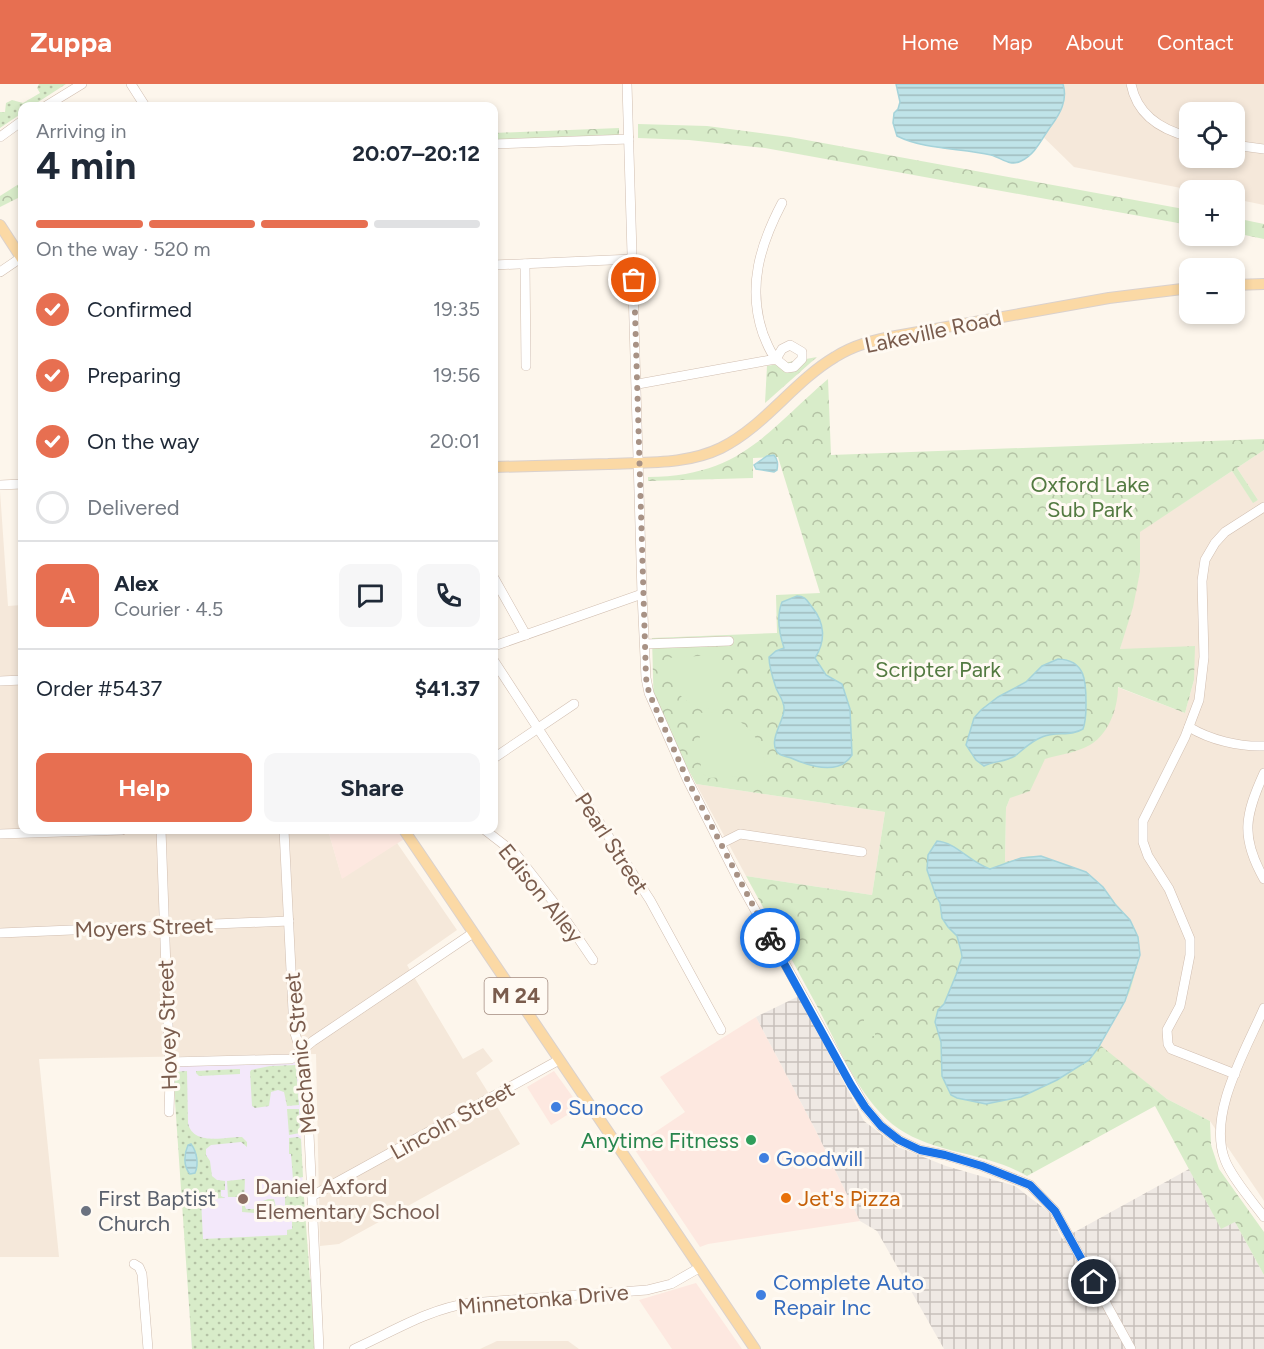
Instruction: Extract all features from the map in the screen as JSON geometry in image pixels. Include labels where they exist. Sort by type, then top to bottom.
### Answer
[{"type":"main road","points":[[0,225],[18,252]]},
{"type":"main road","points":[[1245,285],[1264,284]]},
{"type":"main road","name":"Lakeville Road","points":[[498,468],[688,459],[730,444],[749,431],[824,365],[845,351],[867,342],[1089,302],[1179,290]]},
{"type":"main road","name":"M 24","points":[[407,834],[755,1349]]},
{"type":"street","points":[[53,102],[82,84]]},
{"type":"street","points":[[131,84],[142,102]]},
{"type":"street","points":[[627,84],[638,384],[642,594],[646,678],[649,693],[687,779],[720,844],[865,1107],[881,1126],[899,1140],[920,1150],[945,1155],[1030,1185],[1055,1211],[1131,1349]]},
{"type":"street","points":[[1131,84],[1138,104],[1156,124],[1179,135]]},
{"type":"street","points":[[0,137],[18,124]]},
{"type":"street","points":[[498,144],[629,139]]},
{"type":"street","points":[[1245,146],[1264,149]]},
{"type":"street","points":[[638,384],[776,359],[770,351],[760,325],[756,306],[756,285],[765,238],[782,203]]},
{"type":"street","points":[[498,265],[633,259]]},
{"type":"street","points":[[0,272],[18,261]]},
{"type":"street","points":[[525,264],[526,366]]},
{"type":"street","points":[[0,485],[18,484]]},
{"type":"street","points":[[1235,1074],[1171,1048],[1166,1039],[1167,1030],[1180,1006],[1190,955],[1190,939],[1169,889],[1148,856],[1143,842],[1143,821],[1189,727],[1199,700],[1204,657],[1202,581],[1205,560],[1215,543],[1226,532],[1264,507]]},
{"type":"street","points":[[498,585],[526,635]]},
{"type":"street","points":[[498,645],[642,594]]},
{"type":"street","points":[[645,644],[729,641]]},
{"type":"street","name":"Pearl Street","points":[[498,667],[663,922],[721,1030]]},
{"type":"street","points":[[0,681],[18,680]]},
{"type":"street","points":[[498,755],[574,704]]},
{"type":"street","points":[[1189,727],[1215,739],[1264,746]]},
{"type":"street","points":[[1264,773],[1249,807],[1247,822],[1249,846],[1255,864],[1264,879]]},
{"type":"street","points":[[0,834],[18,833]]},
{"type":"street","name":"Hovey Street","points":[[161,834],[170,1062],[169,1112]]},
{"type":"street","name":"Mechanic Street","points":[[285,834],[294,1030],[306,1069],[318,1349]]},
{"type":"street","name":"Edison Alley","points":[[490,834],[516,854],[560,911],[593,960]]},
{"type":"street","points":[[720,844],[740,834],[862,852]]},
{"type":"street","name":"Moyers Street","points":[[0,933],[289,921]]},
{"type":"street","points":[[170,1062],[291,1059],[473,933]]},
{"type":"street","points":[[1262,1210],[1225,1161],[1219,1125],[1235,1074],[1264,1008]]},
{"type":"street","name":"Lincoln Street","points":[[312,1196],[559,1060]]},
{"type":"street","points":[[134,1264],[139,1267],[142,1274],[148,1349]]},
{"type":"street","name":"Minnetonka Drive","points":[[354,1349],[448,1307],[647,1290],[671,1284],[697,1264]]},
{"type":"shaded area","points":[[983,84],[1264,84],[1264,205],[1245,201],[1245,180],[1179,180],[1179,188],[1074,167],[1030,124]]},
{"type":"shaded area","points":[[1264,450],[1264,1201],[1210,1121],[1167,1099],[1099,1045],[1005,863],[1006,808],[1010,798],[1045,759],[1117,687],[1185,713],[1194,680],[1120,649],[1140,572],[1139,532],[1232,471],[1253,502],[1258,500],[1237,468]]},
{"type":"shaded area","points":[[0,491],[8,606],[18,605],[18,834],[329,834],[342,878],[397,843],[457,930],[407,965],[463,1059],[483,1048],[493,1061],[476,1073],[520,1144],[339,1244],[320,1246],[316,1054],[39,1059],[59,1257],[0,1257]]},
{"type":"shaded area","points":[[696,784],[885,812],[872,895],[746,876]]},
{"type":"shaded area","points":[[329,834],[412,834],[342,879]]},
{"type":"shaded area","points":[[799,996],[864,1121],[898,1147],[946,1166],[1015,1186],[1050,1213],[1062,1239],[1189,1169],[1221,1228],[1235,1222],[1264,1275],[1264,1349],[944,1349],[877,1231],[860,1221],[756,1017]]},
{"type":"shaded area","points":[[756,1017],[860,1221],[700,1247],[633,1147],[685,1112],[660,1077]]},
{"type":"shaded area","name":"Daniel Axford Elementary School","points":[[299,1061],[305,1266],[310,1349],[192,1349],[174,1062]]},
{"type":"shaded area","points":[[554,1071],[580,1107],[551,1125],[527,1087]]},
{"type":"shaded area","points":[[696,1283],[742,1349],[672,1349],[639,1300]]},
{"type":"shaded area","points":[[497,1341],[568,1341],[579,1349],[480,1349]]},
{"type":"green space","points":[[39,84],[66,84],[38,102],[25,102],[40,93],[37,88]]},
{"type":"green space","points":[[12,100],[19,102],[18,116],[0,128],[0,112],[5,112],[6,103]]},
{"type":"green space","points":[[638,124],[707,126],[790,137],[1179,208],[1179,223],[765,148],[689,140],[638,138]]},
{"type":"green space","points":[[619,128],[619,135],[498,140],[498,133]]},
{"type":"green space","points":[[18,185],[18,198],[0,207],[0,196]]},
{"type":"green space","points":[[1245,220],[1264,224],[1264,239],[1245,235]]},
{"type":"green space","points":[[817,357],[765,403],[767,366]]},
{"type":"green space","name":"Scripter Park","points":[[828,379],[831,455],[1264,439],[1264,450],[1237,468],[1258,500],[1253,503],[1232,471],[1140,532],[1140,572],[1133,607],[1120,649],[1195,646],[1194,680],[1185,713],[1118,687],[1114,713],[1100,736],[1081,749],[1045,759],[1030,791],[1010,798],[1006,808],[1005,862],[1029,856],[1041,856],[1086,872],[1103,887],[1136,931],[1140,955],[1130,991],[1100,1045],[1167,1099],[1210,1121],[1211,1145],[1219,1169],[1264,1232],[1264,1275],[1235,1222],[1221,1229],[1155,1106],[1027,1176],[995,1162],[929,1144],[899,1129],[885,1118],[862,1090],[852,1073],[746,876],[872,895],[885,812],[696,784],[659,715],[654,715],[652,638],[777,633],[776,595],[820,593],[778,457],[753,458],[753,478],[648,481],[648,477],[680,475],[706,469],[729,460],[768,433]]},
{"type":"green space","points":[[715,655],[719,658],[723,709],[699,707],[682,697],[672,681],[667,658]]},
{"type":"green space","points":[[713,712],[736,720],[752,733],[762,751],[767,775],[708,778],[701,772],[699,713]]},
{"type":"green space","points":[[864,1015],[875,1015],[875,1036],[864,1036]]},
{"type":"green space","points":[[296,1065],[299,1105],[287,1106],[284,1092],[278,1090],[271,1092],[269,1106],[255,1108],[252,1106],[251,1070],[270,1066]]},
{"type":"green space","points":[[240,1069],[240,1074],[199,1076],[196,1073],[196,1071]]},
{"type":"green space","points":[[187,1071],[188,1123],[191,1130],[203,1138],[242,1137],[247,1142],[247,1147],[241,1142],[211,1145],[206,1149],[212,1176],[217,1180],[225,1181],[225,1190],[221,1190],[221,1196],[225,1198],[201,1199],[203,1239],[287,1235],[287,1230],[292,1229],[292,1220],[287,1220],[286,1215],[264,1213],[263,1201],[274,1199],[277,1212],[285,1212],[285,1193],[294,1193],[293,1183],[303,1184],[310,1279],[313,1277],[315,1349],[192,1349],[173,1072]]},
{"type":"green space","points":[[287,1109],[299,1109],[300,1133],[289,1135]]},
{"type":"green space","points":[[289,1138],[301,1139],[303,1177],[293,1179]]},
{"type":"green space","points":[[245,1179],[244,1204],[246,1209],[254,1209],[255,1213],[242,1212],[242,1197],[228,1197],[227,1181]]},
{"type":"water","points":[[896,84],[1063,84],[1064,101],[1060,112],[1031,154],[1013,163],[991,155],[919,144],[897,136],[893,123],[894,113],[900,102]]},
{"type":"water","points":[[774,455],[777,470],[774,472],[756,469],[754,465],[767,456]]},
{"type":"water","points":[[797,596],[806,599],[820,619],[822,639],[815,658],[826,675],[842,684],[850,709],[852,755],[840,765],[832,767],[815,766],[782,756],[778,754],[775,746],[784,707],[770,668],[769,657],[784,648],[779,625],[782,602]]},
{"type":"water","points":[[1058,659],[1068,660],[1075,664],[1083,674],[1086,717],[1083,729],[1073,733],[1042,737],[1015,756],[984,766],[976,760],[966,745],[974,718],[998,697],[1026,682],[1042,666]]},
{"type":"water","points":[[937,841],[950,845],[990,869],[1021,858],[1041,856],[1086,872],[1103,887],[1130,920],[1138,937],[1140,955],[1125,1001],[1098,1048],[1089,1060],[1057,1080],[1021,1097],[986,1104],[957,1098],[951,1095],[942,1076],[941,1042],[935,1022],[938,1010],[944,1004],[962,957],[957,936],[942,918],[940,903],[927,870],[928,855]]},
{"type":"water","points":[[191,1144],[197,1162],[195,1173],[190,1174],[185,1160],[188,1145]]},
{"type":"way so far","points":[[634,280],[642,594],[646,678],[649,693],[687,779],[770,938]]},
{"type":"place","name":"Sunoco","points":[[556,1107]]},
{"type":"place","name":"Anytime Fitness","points":[[751,1140]]},
{"type":"place","name":"Goodwill","points":[[764,1158]]},
{"type":"place","name":"Jet's Pizza","points":[[786,1198]]},
{"type":"place","name":"Daniel Axford Elementary School","points":[[243,1199]]},
{"type":"place","name":"First Baptist Church","points":[[86,1211]]},
{"type":"place","name":"Complete Auto Repair Inc","points":[[761,1295]]},
{"type":"route","points":[[770,938],[851,1085],[881,1126],[899,1140],[920,1150],[982,1166],[1030,1185],[1055,1211],[1094,1282]]},
{"type":"park label","name":"Oxford Lake Sub Park","points":[[1090,497]]}]
